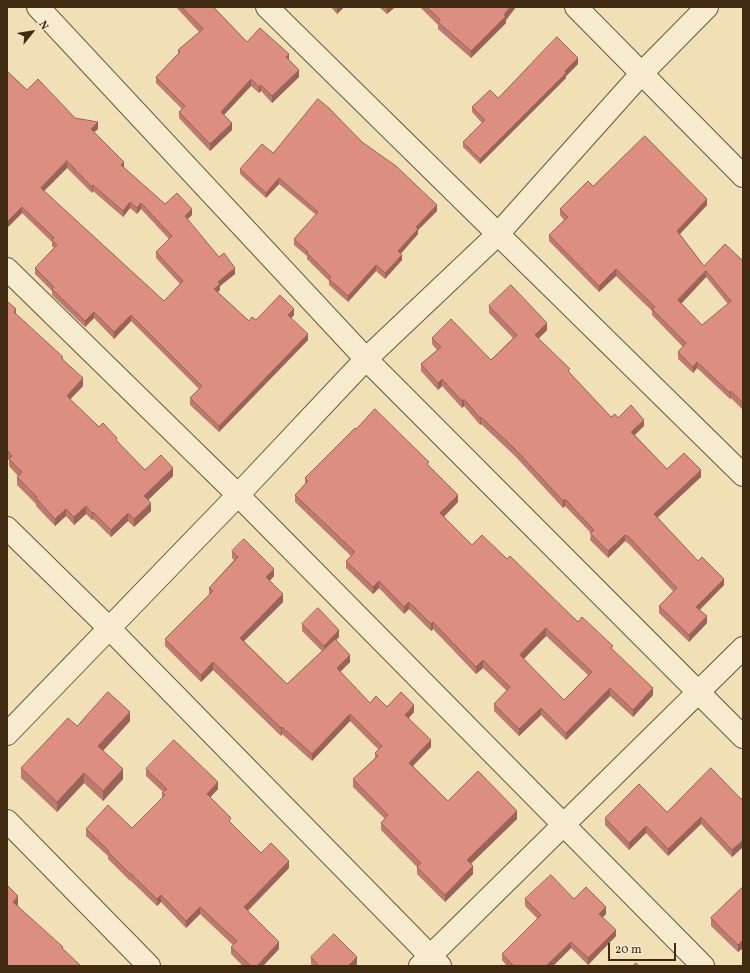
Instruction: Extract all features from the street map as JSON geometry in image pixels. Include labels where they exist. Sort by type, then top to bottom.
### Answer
[{"type":"street","points":[[38,7],[366,358],[743,737]]},
{"type":"street","points":[[267,7],[743,475]]},
{"type":"street","points":[[576,7],[743,176]]},
{"type":"street","points":[[7,734],[238,496],[366,358],[498,234],[642,73],[708,7]]},
{"type":"street","points":[[7,269],[238,496],[703,966]]},
{"type":"street","points":[[7,528],[109,628],[430,963],[564,824],[743,648]]},
{"type":"street","points":[[7,821],[149,966]]},
{"type":"building","points":[[182,7],[213,7],[247,42],[260,28],[289,54],[286,57],[299,70],[272,96],[261,85],[259,87],[251,79],[221,112],[232,123],[210,144],[179,112],[185,106],[156,77],[180,52],[178,50],[203,29]]},
{"type":"building","points":[[427,7],[510,7],[504,15],[506,16],[471,51],[438,22],[440,20]]},
{"type":"building","points":[[557,37],[578,58],[565,71],[566,73],[480,159],[463,142],[485,120],[472,107],[490,90],[498,98]]},
{"type":"building","points":[[7,71],[27,90],[38,79],[75,118],[98,122],[91,129],[124,162],[121,165],[165,204],[177,193],[192,209],[185,216],[219,257],[224,253],[235,268],[218,282],[220,284],[214,289],[249,321],[252,317],[256,320],[280,295],[294,309],[288,315],[308,334],[219,426],[190,398],[202,386],[131,315],[114,332],[94,312],[85,321],[52,289],[54,287],[35,268],[57,245],[52,240],[54,238],[22,207],[8,221]],"holes":[[[67,161],[92,187],[93,185],[123,211],[130,202],[137,208],[141,203],[172,236],[156,252],[183,281],[164,301],[41,188]]]},
{"type":"building","points":[[318,99],[329,108],[362,142],[396,166],[437,205],[416,227],[418,229],[398,251],[402,255],[385,273],[376,265],[348,296],[329,279],[331,277],[294,239],[318,212],[279,178],[266,193],[240,169],[262,144],[273,153]]},
{"type":"building","points":[[645,136],[707,199],[677,231],[704,266],[725,244],[743,261],[743,403],[697,362],[693,367],[678,352],[686,343],[652,309],[655,307],[616,269],[599,286],[549,235],[568,217],[560,209],[588,181],[593,186]],"holes":[[[706,271],[731,301],[702,325],[678,300]]]},
{"type":"building","points":[[511,285],[547,323],[535,335],[570,369],[568,371],[611,417],[615,414],[618,418],[631,405],[644,420],[631,432],[667,469],[684,453],[701,470],[654,514],[698,561],[702,557],[724,579],[696,607],[707,616],[689,635],[659,606],[677,588],[629,537],[625,535],[608,551],[590,533],[594,530],[565,499],[563,501],[516,450],[481,417],[480,418],[464,399],[462,401],[442,379],[438,383],[421,364],[441,347],[432,338],[451,319],[491,360],[517,335],[489,306]]},
{"type":"building","points":[[7,301],[16,309],[14,312],[63,357],[61,358],[83,378],[67,396],[99,427],[103,423],[117,438],[116,440],[145,470],[161,455],[173,468],[144,496],[151,503],[134,519],[128,513],[111,530],[86,506],[74,517],[66,509],[55,519],[36,498],[37,497],[17,477],[22,472],[9,459],[12,456],[7,450]]},
{"type":"building","points":[[375,409],[429,462],[427,464],[458,495],[440,513],[472,545],[482,535],[507,559],[510,556],[578,622],[582,617],[613,646],[611,648],[653,688],[633,710],[610,688],[566,733],[541,708],[519,729],[494,704],[510,687],[483,660],[476,667],[433,622],[431,624],[409,602],[404,607],[379,581],[373,587],[346,561],[355,552],[295,495],[308,481],[305,478],[355,428],[356,429]],"holes":[[[546,628],[592,672],[564,700],[520,655]]]},
{"type":"building","points":[[244,539],[274,569],[266,577],[283,594],[240,638],[287,684],[335,639],[350,655],[337,668],[370,703],[376,696],[387,707],[401,692],[414,705],[405,715],[431,740],[409,763],[448,801],[478,771],[517,811],[467,860],[473,866],[445,895],[417,867],[421,863],[381,823],[388,815],[353,779],[378,756],[375,753],[382,746],[350,714],[312,754],[282,727],[281,728],[213,662],[201,675],[165,639],[213,591],[209,588],[238,557],[232,551]]},
{"type":"building","points":[[318,608],[339,630],[324,646],[302,624]]},
{"type":"building","points":[[108,692],[130,712],[98,746],[123,769],[103,791],[84,773],[57,802],[21,768],[68,718],[77,726]]},
{"type":"building","points":[[174,740],[218,782],[207,794],[231,818],[229,821],[261,853],[271,843],[289,861],[244,907],[279,942],[257,966],[251,966],[231,947],[237,941],[200,907],[186,921],[161,895],[157,899],[86,829],[108,805],[132,828],[165,795],[162,793],[167,789],[146,769]]},
{"type":"building","points":[[711,768],[741,799],[743,797],[743,840],[732,850],[701,817],[668,849],[646,826],[629,843],[605,818],[639,784],[667,812]]},
{"type":"building","points":[[551,875],[574,899],[586,887],[606,907],[599,914],[616,930],[588,958],[571,942],[546,966],[514,966],[502,954],[541,915],[525,899]]},
{"type":"building","points":[[7,885],[18,896],[13,902],[63,947],[62,948],[81,966],[7,966]]},
{"type":"building","points":[[743,887],[743,943],[742,941],[738,945],[711,918]]},
{"type":"building","points":[[334,934],[357,957],[348,966],[317,966],[318,965],[311,957]]}]
